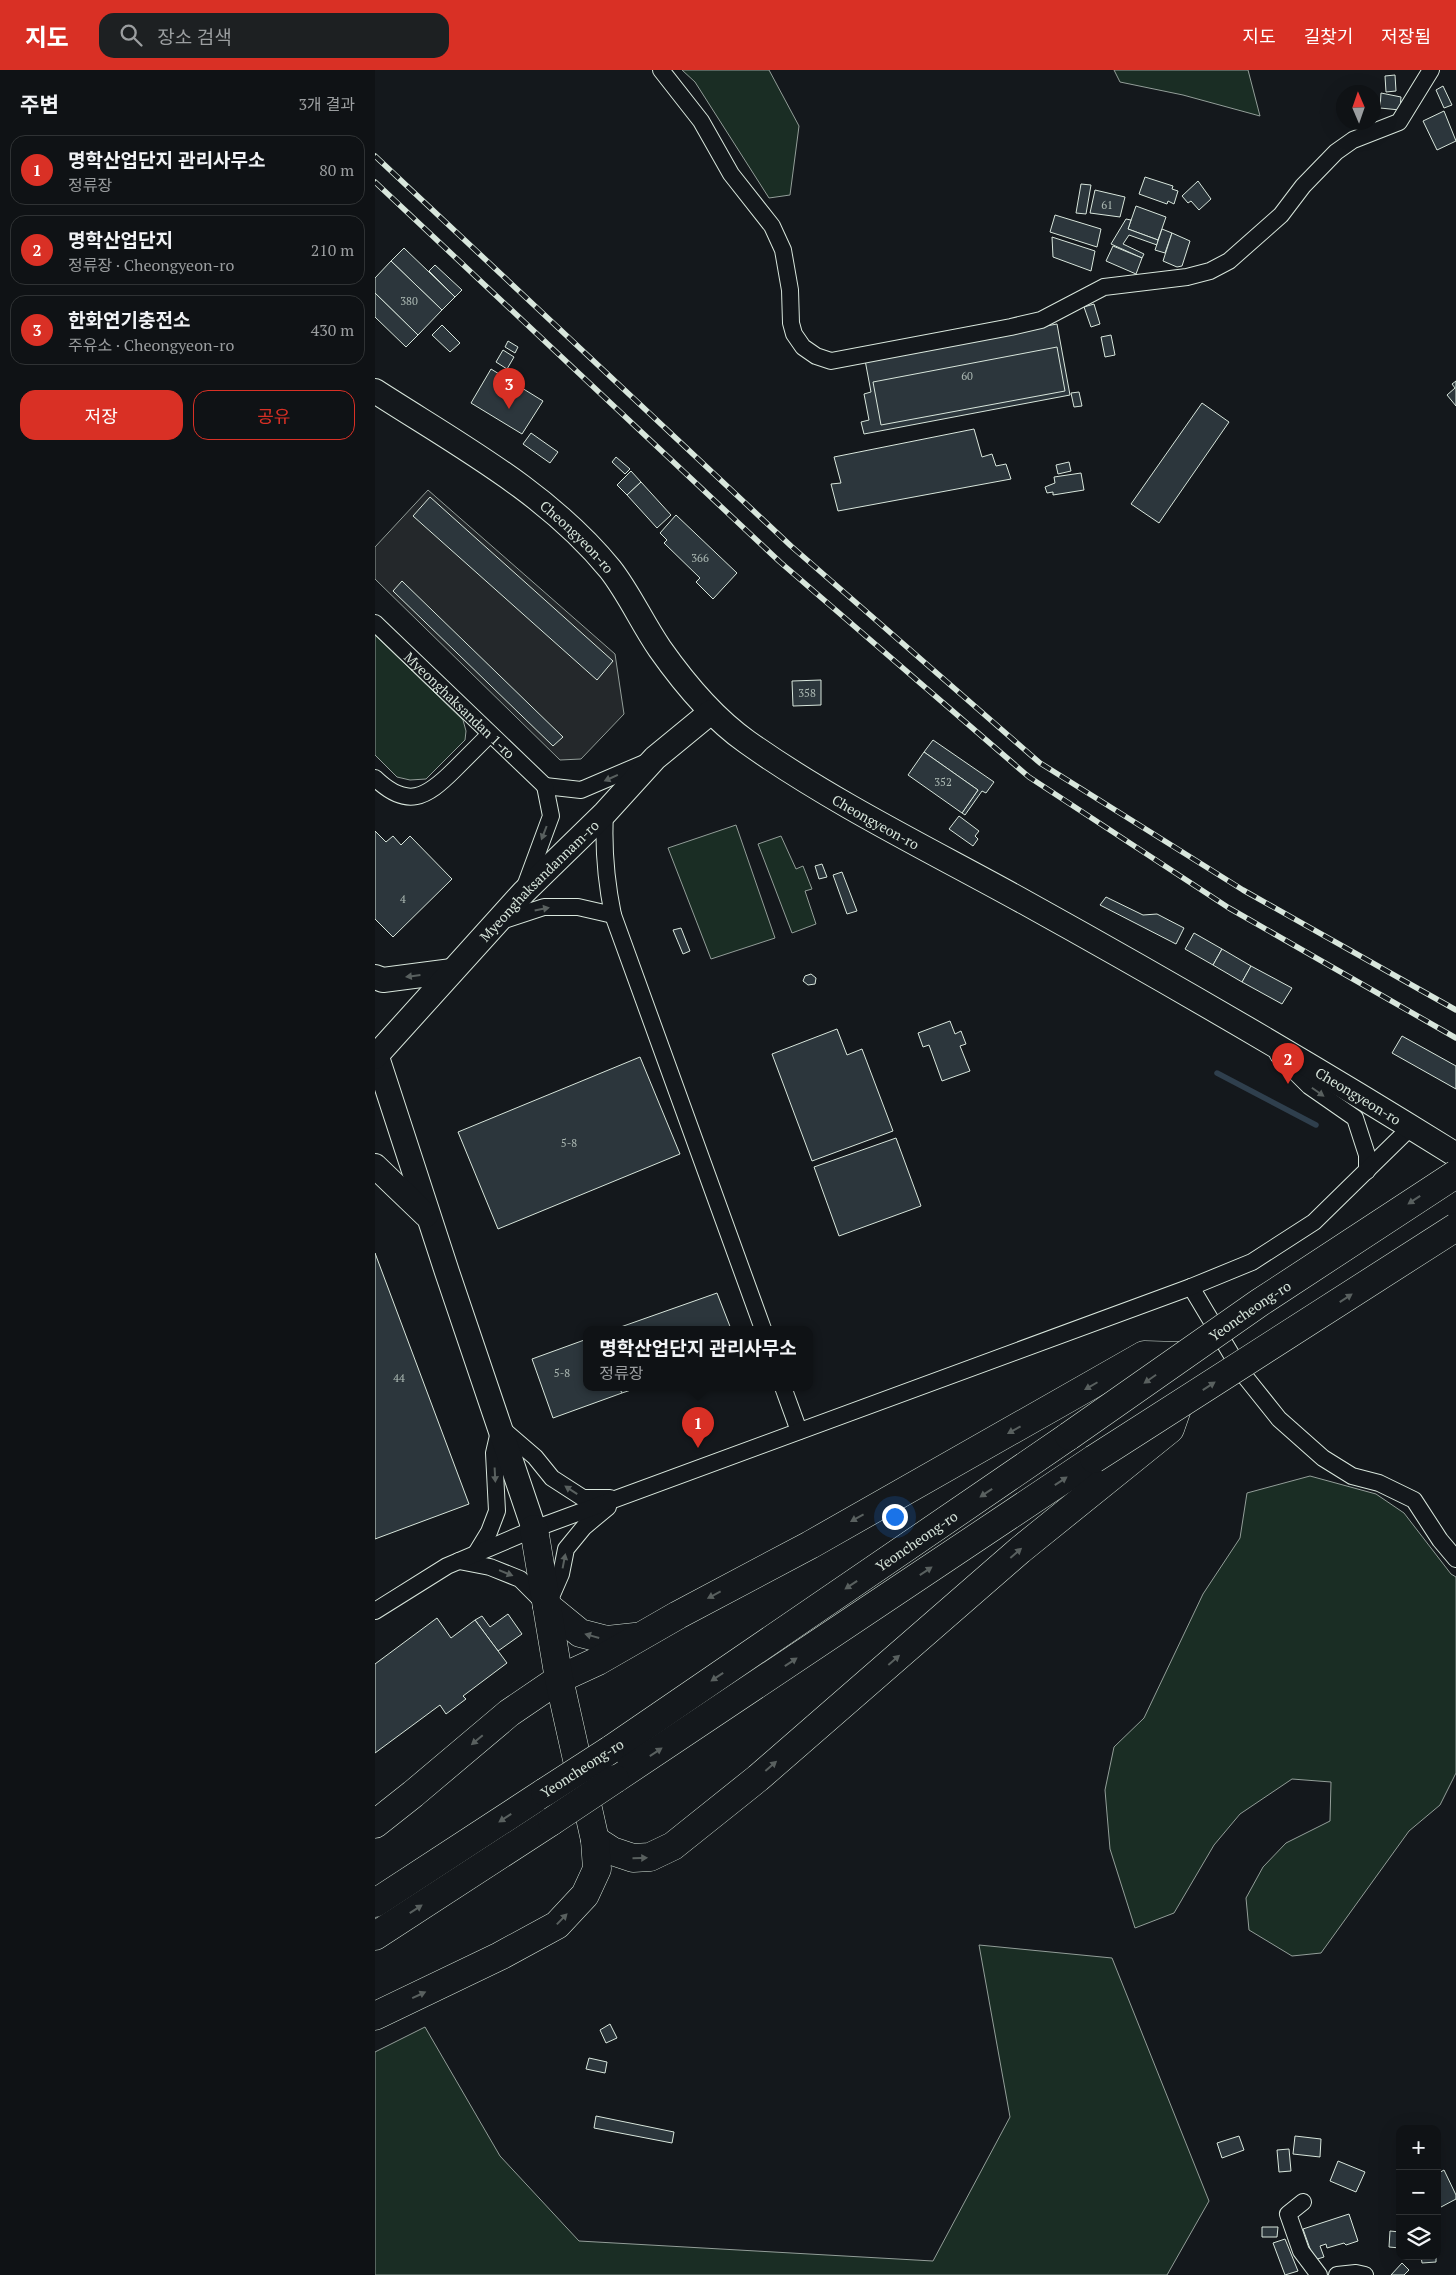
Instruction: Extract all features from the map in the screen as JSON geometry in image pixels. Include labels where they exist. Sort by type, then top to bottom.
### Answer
[{"type":"highway","name":"Yeoncheong-ro","points":[[375,1903],[610,1750],[1069,1436],[1275,1292],[1456,1174]]},
{"type":"highway","name":"Yeoncheong-ro","points":[[375,1936],[615,1779],[1101,1468],[1178,1406],[1456,1227]]},
{"type":"highway","points":[[375,1824],[515,1709],[559,1679],[597,1661],[810,1545],[1145,1355],[1183,1356]]},
{"type":"highway","points":[[595,1840],[612,1850],[633,1858],[649,1858],[673,1846],[765,1771],[1020,1550],[1101,1468]]},
{"type":"highway","points":[[375,2016],[500,1956],[557,1925],[585,1895],[597,1868],[595,1840],[559,1679],[535,1530]]},
{"type":"highway","points":[[547,1606],[580,1633],[607,1640],[640,1636]]},
{"type":"highway","points":[[515,1709],[533,1682],[544,1654],[547,1606]]},
{"type":"main road","name":"Cheongyeon-ro","points":[[375,391],[532,493],[575,532],[611,571],[660,649],[711,712],[746,741],[831,795],[1129,960],[1257,1034],[1456,1155]]},
{"type":"main road","name":"Myeonghaksandannam-ro","points":[[376,1055],[523,892],[605,813],[655,758],[711,712]]},
{"type":"main road","points":[[375,977],[383,980],[452,971]]},
{"type":"main road","points":[[376,1055],[535,1530]]},
{"type":"main road","points":[[375,1166],[430,1219]]},
{"type":"street","points":[[661,70],[701,121],[731,174],[772,226],[783,250],[791,290],[791,324],[794,334],[803,347],[817,356],[831,361],[1041,320],[1104,288],[1151,280],[1187,277],[1211,271],[1229,261],[1281,215],[1303,186],[1336,152],[1353,140],[1399,122],[1431,70]]},
{"type":"street","name":"Myeonghaksandan 1-ro","points":[[375,623],[545,786]]},
{"type":"street","points":[[375,778],[385,788],[404,797],[422,796],[437,787],[490,734]]},
{"type":"street","points":[[523,892],[551,816],[545,786],[581,790],[655,758]]},
{"type":"street","points":[[605,813],[603,844],[606,882],[613,915],[762,1326]]},
{"type":"street","points":[[496,923],[544,907],[578,907],[613,915]]},
{"type":"street","points":[[1257,1034],[1309,1086],[1355,1118],[1367,1155],[1367,1171]]},
{"type":"street","points":[[375,1611],[447,1566],[535,1530],[1191,1287],[1253,1262],[1313,1222],[1411,1127]]},
{"type":"street","points":[[1191,1287],[1243,1374],[1279,1419],[1323,1458],[1352,1476],[1379,1483],[1414,1500],[1440,1540],[1456,1558]]},
{"type":"street","points":[[784,1391],[799,1431]]},
{"type":"street","points":[[475,1555],[489,1532],[497,1512],[494,1453],[499,1427],[535,1457],[552,1478],[583,1498],[617,1499]]},
{"type":"street","points":[[459,1562],[490,1567],[520,1579],[547,1606],[561,1574],[566,1548],[584,1527],[617,1499]]},
{"type":"street","points":[[1303,2202],[1288,2214],[1301,2252],[1319,2275]]},
{"type":"street","points":[[1337,2275],[1356,2272],[1365,2275]]},
{"type":"green space","points":[[682,70],[769,70],[799,126],[790,195],[769,198],[695,82]]},
{"type":"green space","points":[[1114,70],[1248,70],[1260,116],[1183,95],[1120,82]]},
{"type":"green space","points":[[375,635],[463,720],[466,731],[465,740],[426,779],[410,780],[397,777],[375,755]]},
{"type":"green space","points":[[736,825],[775,938],[711,959],[668,848]]},
{"type":"green space","points":[[781,836],[796,869],[803,866],[812,889],[805,891],[816,924],[792,933],[758,844]]},
{"type":"green space","points":[[1310,1476],[1376,1494],[1404,1513],[1451,1574],[1456,1577],[1456,1773],[1440,1805],[1409,1831],[1321,1953],[1292,1956],[1249,1930],[1246,1898],[1263,1867],[1286,1843],[1330,1821],[1331,1782],[1292,1779],[1240,1814],[1214,1845],[1174,1913],[1135,1928],[1110,1849],[1105,1790],[1114,1747],[1144,1718],[1203,1594],[1240,1538],[1247,1493]]},
{"type":"green space","points":[[979,1945],[1112,1958],[1209,2201],[1167,2275],[375,2275],[375,2052],[425,2027],[500,2156],[579,2241],[933,2261],[1010,2117]]},
{"type":"shaded area","points":[[428,490],[615,654],[624,714],[581,759],[560,760],[375,579],[375,547]]},
{"type":"building","points":[[1395,75],[1396,91],[1386,92],[1385,76]]},
{"type":"building","points":[[1443,86],[1452,105],[1444,108],[1436,90]]},
{"type":"building","points":[[1381,93],[1401,97],[1400,110],[1381,108]]},
{"type":"building","points":[[1444,111],[1456,141],[1437,150],[1423,121]]},
{"type":"building","points":[[1145,177],[1173,186],[1172,189],[1178,191],[1174,204],[1168,201],[1167,204],[1139,194]]},
{"type":"building","points":[[1198,181],[1211,199],[1199,210],[1191,201],[1188,203],[1182,196]]},
{"type":"building","points":[[1081,184],[1091,185],[1086,214],[1076,213]]},
{"type":"building","points":[[1095,190],[1125,197],[1120,217],[1090,213]]},
{"type":"building","points":[[1136,206],[1166,217],[1158,240],[1128,229]]},
{"type":"building","points":[[1055,215],[1101,229],[1097,247],[1050,232]]},
{"type":"building","points":[[1126,219],[1131,220],[1128,229],[1158,240],[1157,245],[1129,235],[1123,244],[1144,254],[1142,258],[1111,244]]},
{"type":"building","points":[[1162,229],[1172,233],[1165,253],[1155,250]]},
{"type":"building","points":[[1172,233],[1190,241],[1182,266],[1177,267],[1163,261]]},
{"type":"building","points":[[1052,237],[1095,251],[1091,271],[1053,257]]},
{"type":"building","points":[[1113,246],[1142,258],[1136,274],[1106,261]]},
{"type":"building","points":[[404,248],[455,297],[442,310],[391,261]]},
{"type":"building","points":[[391,261],[442,310],[418,335],[375,293],[375,278]]},
{"type":"building","points":[[435,265],[462,290],[455,297],[429,271]]},
{"type":"building","points":[[375,293],[418,335],[406,347],[375,317]]},
{"type":"building","points":[[1094,304],[1100,324],[1091,327],[1084,307]]},
{"type":"building","points":[[1057,324],[1070,395],[864,434],[861,422],[869,420],[864,394],[871,392],[865,360]]},
{"type":"building","points":[[442,325],[460,343],[450,352],[432,335]]},
{"type":"building","points":[[1111,335],[1115,355],[1105,357],[1101,337]]},
{"type":"building","points":[[508,341],[518,347],[515,353],[505,347]]},
{"type":"building","points":[[1057,347],[1065,391],[881,425],[873,382]]},
{"type":"building","points":[[503,350],[514,357],[507,369],[496,362]]},
{"type":"building","points":[[491,369],[543,401],[522,434],[471,403]]},
{"type":"building","points":[[1456,381],[1456,406],[1447,395],[1455,388],[1452,384]]},
{"type":"building","points":[[1079,392],[1082,406],[1074,407],[1071,393]]},
{"type":"building","points":[[1202,403],[1229,422],[1159,523],[1131,504]]},
{"type":"building","points":[[974,429],[982,457],[992,454],[996,466],[1006,464],[1011,479],[838,511],[831,484],[841,483],[834,457]]},
{"type":"building","points":[[531,433],[558,452],[550,463],[523,444]]},
{"type":"building","points":[[616,457],[630,469],[625,474],[612,462]]},
{"type":"building","points":[[1069,462],[1071,471],[1058,474],[1056,465]]},
{"type":"building","points":[[631,471],[641,482],[627,495],[617,485]]},
{"type":"building","points":[[1081,473],[1084,490],[1053,495],[1053,492],[1047,493],[1045,487],[1055,483],[1054,477]]},
{"type":"building","points":[[641,482],[671,515],[657,528],[627,495]]},
{"type":"building","points":[[430,497],[613,661],[597,680],[413,516]]},
{"type":"building","points":[[676,515],[737,573],[713,599],[696,582],[700,578],[664,543],[667,540],[660,533]]},
{"type":"building","points":[[402,581],[563,737],[553,746],[393,591]]},
{"type":"building","points":[[821,680],[821,705],[793,706],[792,681]]},
{"type":"building","points":[[933,740],[994,782],[986,793],[982,791],[965,815],[962,813],[978,790],[924,752]]},
{"type":"building","points":[[924,752],[978,790],[962,813],[908,775]]},
{"type":"building","points":[[959,816],[979,831],[975,836],[978,839],[973,846],[949,829]]},
{"type":"building","points":[[375,831],[386,842],[393,836],[401,845],[410,836],[452,879],[393,937],[375,919]]},
{"type":"building","points":[[822,864],[827,877],[819,879],[815,866]]},
{"type":"building","points":[[842,872],[857,911],[847,914],[833,875]]},
{"type":"building","points":[[1106,897],[1143,915],[1157,914],[1184,928],[1176,944],[1100,905]]},
{"type":"building","points":[[681,928],[690,951],[683,954],[673,930]]},
{"type":"building","points":[[1194,933],[1222,949],[1213,965],[1185,949]]},
{"type":"building","points":[[1222,949],[1251,966],[1242,982],[1213,965]]},
{"type":"building","points":[[1251,966],[1292,988],[1282,1004],[1242,982]]},
{"type":"building","points":[[811,974],[816,978],[815,984],[808,985],[803,981],[805,976]]},
{"type":"building","points":[[950,1021],[955,1034],[961,1031],[966,1044],[960,1046],[970,1071],[942,1081],[929,1045],[923,1047],[918,1033]]},
{"type":"building","points":[[837,1029],[847,1055],[862,1049],[893,1131],[812,1161],[772,1054]]},
{"type":"building","points":[[1402,1036],[1456,1066],[1456,1089],[1392,1053]]},
{"type":"building","points":[[640,1057],[680,1154],[498,1229],[458,1132]]},
{"type":"building","points":[[896,1138],[921,1206],[839,1236],[814,1167]]},
{"type":"building","points":[[375,1253],[469,1504],[375,1539]]},
{"type":"building","points":[[717,1293],[730,1326],[624,1326]]},
{"type":"building","points":[[583,1340],[583,1391],[621,1391],[622,1393],[553,1418],[532,1359]]},
{"type":"building","points":[[508,1614],[522,1634],[498,1651],[475,1620],[482,1616],[490,1627]]},
{"type":"building","points":[[437,1618],[451,1638],[475,1620],[507,1663],[463,1696],[466,1699],[446,1714],[440,1705],[375,1753],[375,1664]]},
{"type":"building","points":[[610,2024],[617,2038],[606,2043],[600,2030]]},
{"type":"building","points":[[589,2058],[607,2062],[605,2073],[586,2069]]},
{"type":"building","points":[[596,2116],[674,2132],[672,2143],[594,2128]]},
{"type":"building","points":[[1239,2136],[1244,2150],[1222,2158],[1217,2143]]},
{"type":"building","points":[[1295,2136],[1321,2139],[1320,2157],[1293,2154]]},
{"type":"building","points":[[1289,2149],[1291,2171],[1279,2172],[1277,2150]]},
{"type":"building","points":[[1338,2161],[1365,2172],[1356,2192],[1330,2181]]},
{"type":"building","points":[[1444,2170],[1456,2195],[1456,2199],[1441,2207],[1441,2172]]},
{"type":"building","points":[[1349,2214],[1358,2241],[1327,2248],[1326,2244],[1320,2246],[1324,2257],[1314,2260],[1303,2229]]},
{"type":"building","points":[[1262,2227],[1278,2227],[1277,2237],[1262,2237]]},
{"type":"building","points":[[1390,2231],[1396,2232],[1396,2248],[1389,2247]]},
{"type":"building","points":[[1285,2239],[1298,2271],[1285,2275],[1273,2243]]},
{"type":"building","points":[[1422,2260],[1436,2260],[1436,2262],[1422,2263]]},
{"type":"building","points":[[1402,2263],[1409,2270],[1404,2275],[1391,2275]]},
{"type":"waterway","points":[[1217,1073],[1316,1125]]},
{"type":"railway","points":[[375,156],[791,546],[1040,763],[1243,890],[1456,1010]]},
{"type":"railway","points":[[375,182],[780,562],[1029,777],[1229,908],[1456,1038]]},
{"type":"place","name":"한화연기충전소","points":[[509,409]]},
{"type":"place","name":"명학산업단지","points":[[1288,1084]]},
{"type":"place","name":"명학산업단지 관리사무소","points":[[698,1448]]}]
